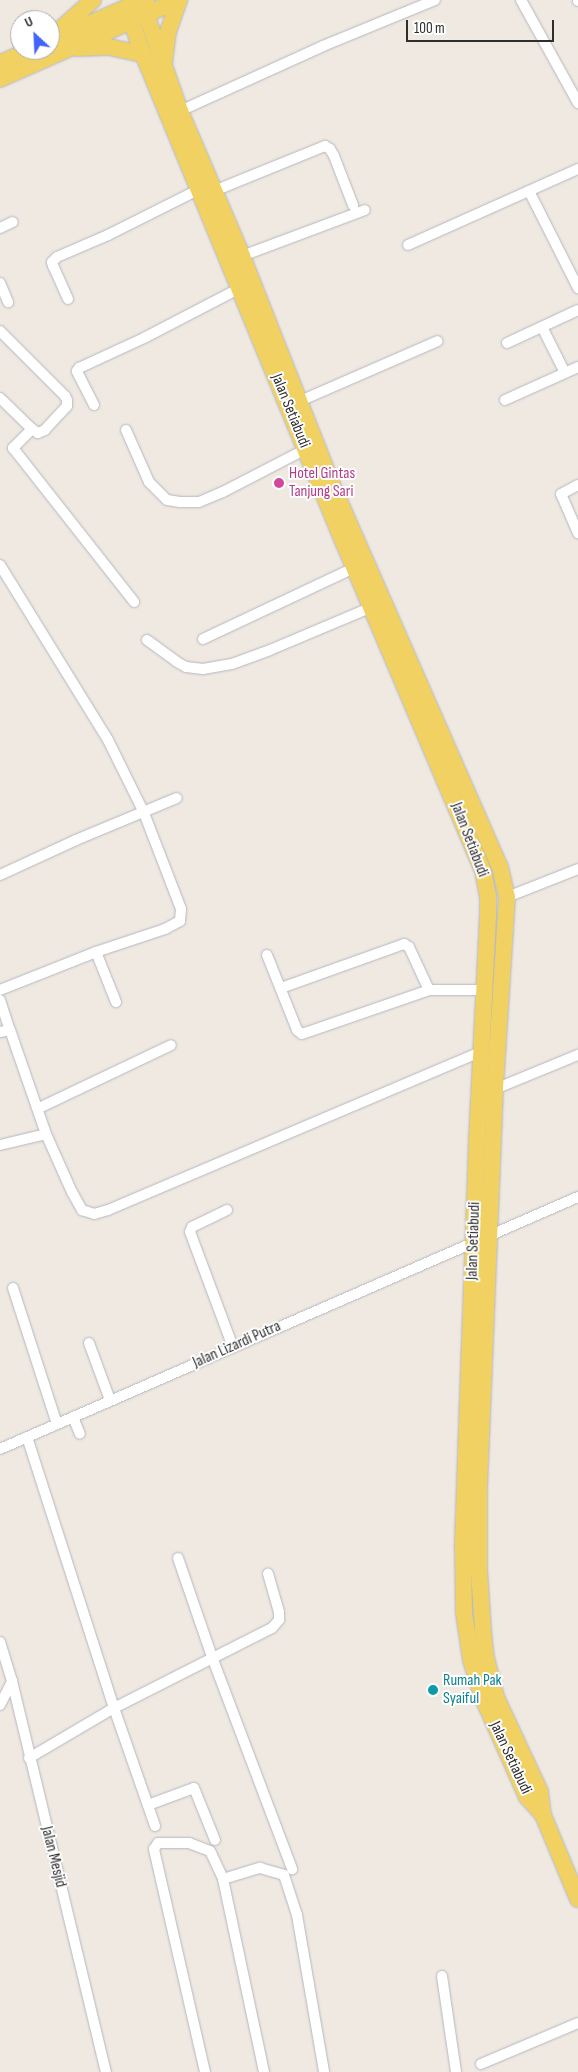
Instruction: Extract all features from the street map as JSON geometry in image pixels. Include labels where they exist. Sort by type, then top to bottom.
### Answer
[{"type":"main road","points":[[60,31],[93,0]]},
{"type":"main road","points":[[60,36],[138,7],[179,0],[168,32],[164,66]]},
{"type":"main road","points":[[0,78],[68,48],[138,7]]},
{"type":"main road","name":"Jalan Setiabudi","points":[[138,7],[143,54],[206,190],[242,256],[333,487],[500,867],[507,897],[495,1089],[479,1493],[479,1570],[483,1631],[486,1658],[496,1697],[540,1792],[543,1816],[578,1899]]},
{"type":"main road","name":"Jalan Setiabudi","points":[[138,7],[164,66],[240,288],[354,568],[483,871],[488,905],[463,1549],[464,1613],[471,1660],[482,1696],[527,1797],[543,1816]]},
{"type":"main road","points":[[68,48],[110,48],[143,54]]},
{"type":"street","points":[[180,111],[323,46],[436,0]]},
{"type":"street","points":[[521,0],[578,103]]},
{"type":"street","points":[[68,299],[52,266],[52,262],[57,257],[206,190],[325,146],[330,149],[334,156],[353,205]]},
{"type":"street","points":[[408,245],[578,169]]},
{"type":"street","points":[[530,191],[578,288]]},
{"type":"street","points":[[242,256],[365,210]]},
{"type":"street","points":[[0,228],[13,222]]},
{"type":"street","points":[[0,283],[8,302]]},
{"type":"street","points":[[94,405],[77,371],[79,368],[139,341],[240,288]]},
{"type":"street","points":[[507,343],[578,310]]},
{"type":"street","points":[[542,327],[564,373]]},
{"type":"street","points":[[0,332],[67,400],[67,406],[38,434],[0,398]]},
{"type":"street","points":[[300,401],[438,341]]},
{"type":"street","points":[[505,400],[578,367]]},
{"type":"street","points":[[32,429],[13,448],[134,602]]},
{"type":"street","points":[[126,430],[143,472],[155,490],[167,500],[180,502],[198,502],[223,492],[306,449]]},
{"type":"street","points":[[578,485],[561,494],[578,533]]},
{"type":"street","points":[[0,565],[108,740],[144,813],[181,909],[180,921],[165,929],[96,952],[0,990]]},
{"type":"street","points":[[203,639],[354,568]]},
{"type":"street","points":[[147,640],[186,667],[203,669],[232,664],[372,607]]},
{"type":"street","points":[[0,875],[76,840],[177,798]]},
{"type":"street","points":[[507,897],[578,868]]},
{"type":"street","points":[[281,988],[404,944],[409,947],[428,990]]},
{"type":"street","points":[[96,952],[116,1002]]},
{"type":"street","points":[[267,955],[297,1030],[302,1034],[428,990],[485,990]]},
{"type":"street","points":[[0,1000],[5,1031],[39,1108],[46,1134],[82,1210],[94,1214],[108,1210],[482,1052]]},
{"type":"street","points":[[39,1108],[171,1045]]},
{"type":"street","points":[[495,1089],[578,1054]]},
{"type":"street","points":[[0,1145],[46,1134]]},
{"type":"street","name":"Jalan Lizardi Putra","points":[[0,1449],[489,1234],[578,1197]]},
{"type":"street","points":[[226,1210],[192,1226],[190,1232],[233,1346]]},
{"type":"street","points":[[13,1288],[57,1424]]},
{"type":"street","points":[[89,1343],[110,1400]]},
{"type":"street","points":[[73,1417],[80,1434]]},
{"type":"street","points":[[27,1437],[114,1708],[155,1826]]},
{"type":"street","points":[[178,1558],[212,1657],[292,1868]]},
{"type":"street","points":[[29,1758],[114,1708],[277,1624],[279,1612],[268,1574]]},
{"type":"street","name":"Jalan Mesjid","points":[[0,1642],[12,1681],[106,2072]]},
{"type":"street","points":[[0,1705],[12,1681]]},
{"type":"street","points":[[148,1805],[194,1788],[214,1840]]},
{"type":"street","points":[[205,2072],[154,1846],[158,1843],[177,1842],[210,1851],[223,1880],[264,2072]]},
{"type":"street","points":[[223,1880],[260,1868],[284,1875],[297,1915],[324,2072]]},
{"type":"street","points":[[442,1976],[456,2072]]},
{"type":"street","points":[[481,2064],[578,2023]]},
{"type":"place","name":"Hotel Gintas Tanjung Sari","points":[[279,483]]},
{"type":"place","name":"Rumah Pak Syaiful","points":[[433,1690]]}]
